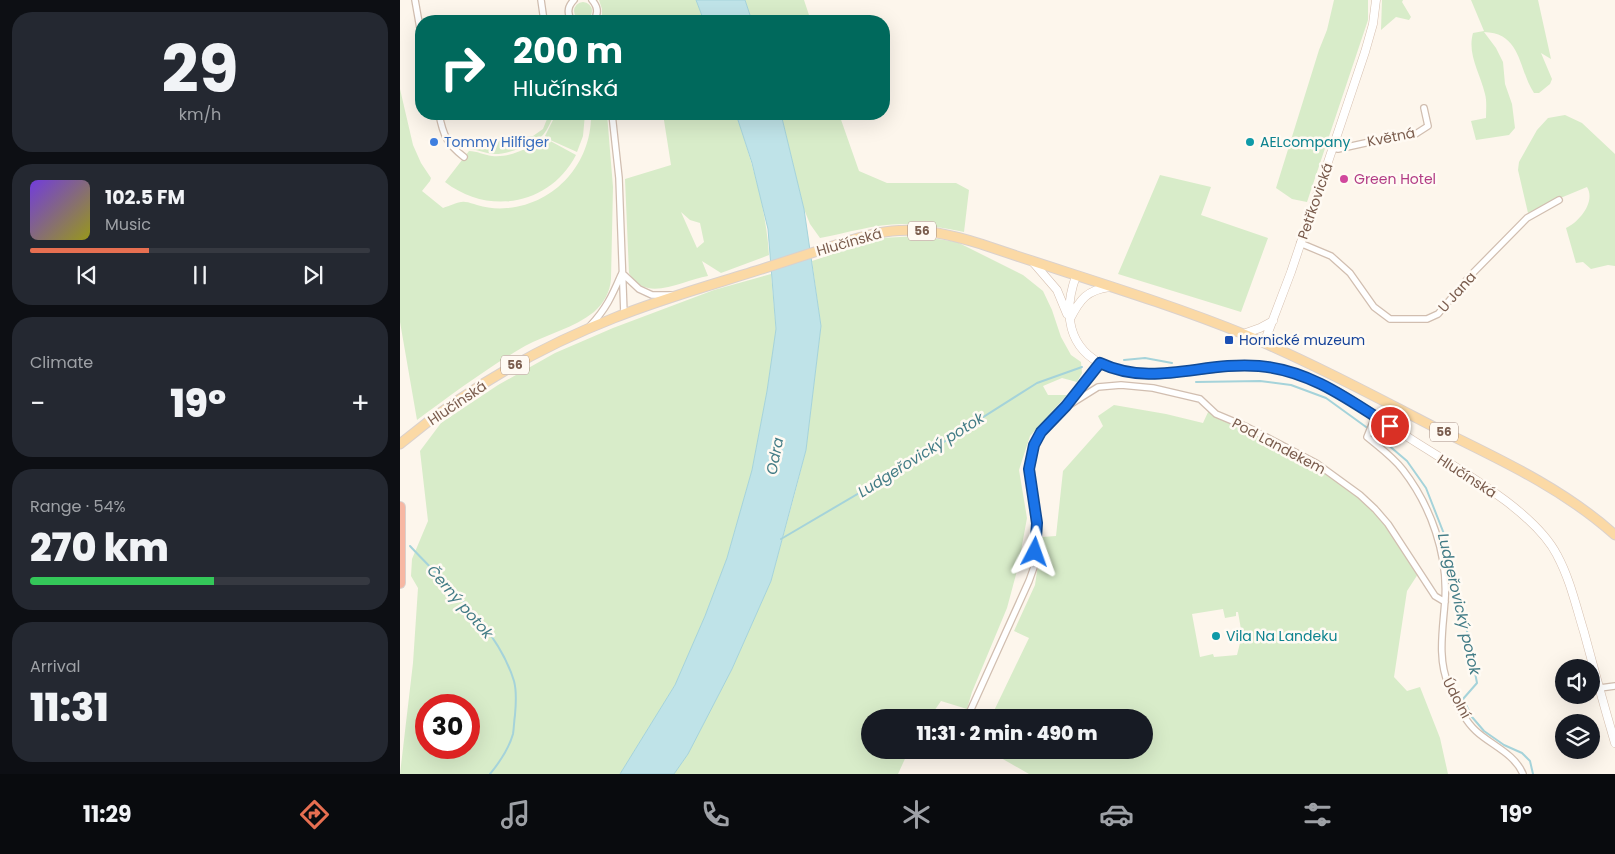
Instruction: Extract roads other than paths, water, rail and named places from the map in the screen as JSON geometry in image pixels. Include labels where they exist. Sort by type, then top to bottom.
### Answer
[{"type":"highway","points":[[400,507],[400,583]]},
{"type":"main road","name":"Hlučínská","points":[[400,444],[447,408],[522,361],[588,329],[682,294],[836,244],[883,232],[924,231],[959,237],[1178,310],[1243,334]]},
{"type":"main road","name":"56","points":[[1243,334],[1382,400],[1528,475],[1583,509],[1615,535]]},
{"type":"street","points":[[415,0],[418,15]]},
{"type":"street","points":[[541,0],[543,15]]},
{"type":"street","points":[[569,15],[568,10],[574,0]]},
{"type":"street","points":[[592,0],[596,6],[595,15]]},
{"type":"street","name":"Petřkovická","points":[[1264,343],[1333,148],[1370,35],[1376,0]]},
{"type":"street","name":"Květná","points":[[1333,148],[1338,149],[1398,136],[1414,136],[1428,126],[1424,108]]},
{"type":"street","points":[[441,120],[451,148],[464,157]]},
{"type":"street","points":[[613,120],[619,178],[624,314]]},
{"type":"street","name":"U Jana","points":[[1300,243],[1331,256],[1350,273],[1374,307],[1390,319],[1427,319],[1438,314],[1470,276],[1527,218],[1559,200]]},
{"type":"street","points":[[1032,261],[1061,297],[1069,321]]},
{"type":"street","points":[[622,273],[639,289],[652,295],[682,294]]},
{"type":"street","points":[[588,329],[605,309],[622,273]]},
{"type":"street","name":"Hlučínská","points":[[1076,276],[1070,298],[1069,321],[1079,345],[1100,363],[1122,371],[1141,374],[1176,373],[1241,365],[1278,368],[1302,375],[1320,383],[1375,416],[1509,504],[1548,540],[1557,554],[1570,583],[1592,659]]},
{"type":"street","points":[[1069,321],[1077,306],[1087,294],[1110,287]]},
{"type":"street","points":[[1243,334],[1273,321]]},
{"type":"street","name":"Pod Landekem","points":[[971,709],[1034,567],[1037,523],[1029,469],[1034,445],[1041,432],[1066,406],[1100,363]]},
{"type":"street","name":"Pod Landekem","points":[[1066,406],[1098,387],[1121,384],[1153,388],[1200,399],[1216,414],[1247,427],[1316,463],[1360,495],[1388,524],[1435,596],[1445,602]]},
{"type":"street","name":"Údolní","points":[[1375,416],[1367,436],[1403,469],[1432,519],[1437,533],[1445,586],[1441,647],[1442,661],[1449,687],[1474,729],[1515,761],[1523,774]]},
{"type":"street","points":[[1600,688],[1615,686]]},
{"type":"street","name":"Hlučínská","points":[[1600,688],[1615,743]]},
{"type":"water","points":[[696,0],[745,0],[750,15],[702,15]]},
{"type":"water","name":"Odra","points":[[738,120],[782,120],[804,209],[821,326],[806,450],[771,581],[732,669],[688,754],[674,774],[620,774],[675,685],[705,616],[727,558],[752,470],[767,391],[776,329],[768,229],[752,163]]},
{"type":"waterway","name":"Ludgeřovický potok","points":[[1124,360],[1145,358],[1172,363]]},
{"type":"waterway","name":"Ludgeřovický potok","points":[[781,539],[917,459],[1037,383],[1082,367]]},
{"type":"waterway","name":"Ludgeřovický potok","points":[[1196,382],[1260,381],[1291,385],[1326,398],[1373,432],[1407,461],[1426,488],[1446,539],[1462,605],[1477,683],[1463,699],[1472,717],[1484,731],[1504,745],[1522,753],[1530,761],[1533,774]]},
{"type":"waterway","name":"Černý potok","points":[[410,546],[484,625],[496,643],[514,681],[516,698],[513,734],[509,745],[490,774]]},
{"type":"place","name":"Tommy Hilfiger","points":[[434,142]]},
{"type":"place","name":"AELcompany","points":[[1250,142]]},
{"type":"place","name":"Green Hotel","points":[[1344,179]]},
{"type":"place","name":"Hornické muzeum","points":[[1229,340]]},
{"type":"place","name":"Vila Na Landeku","points":[[1216,636]]}]
